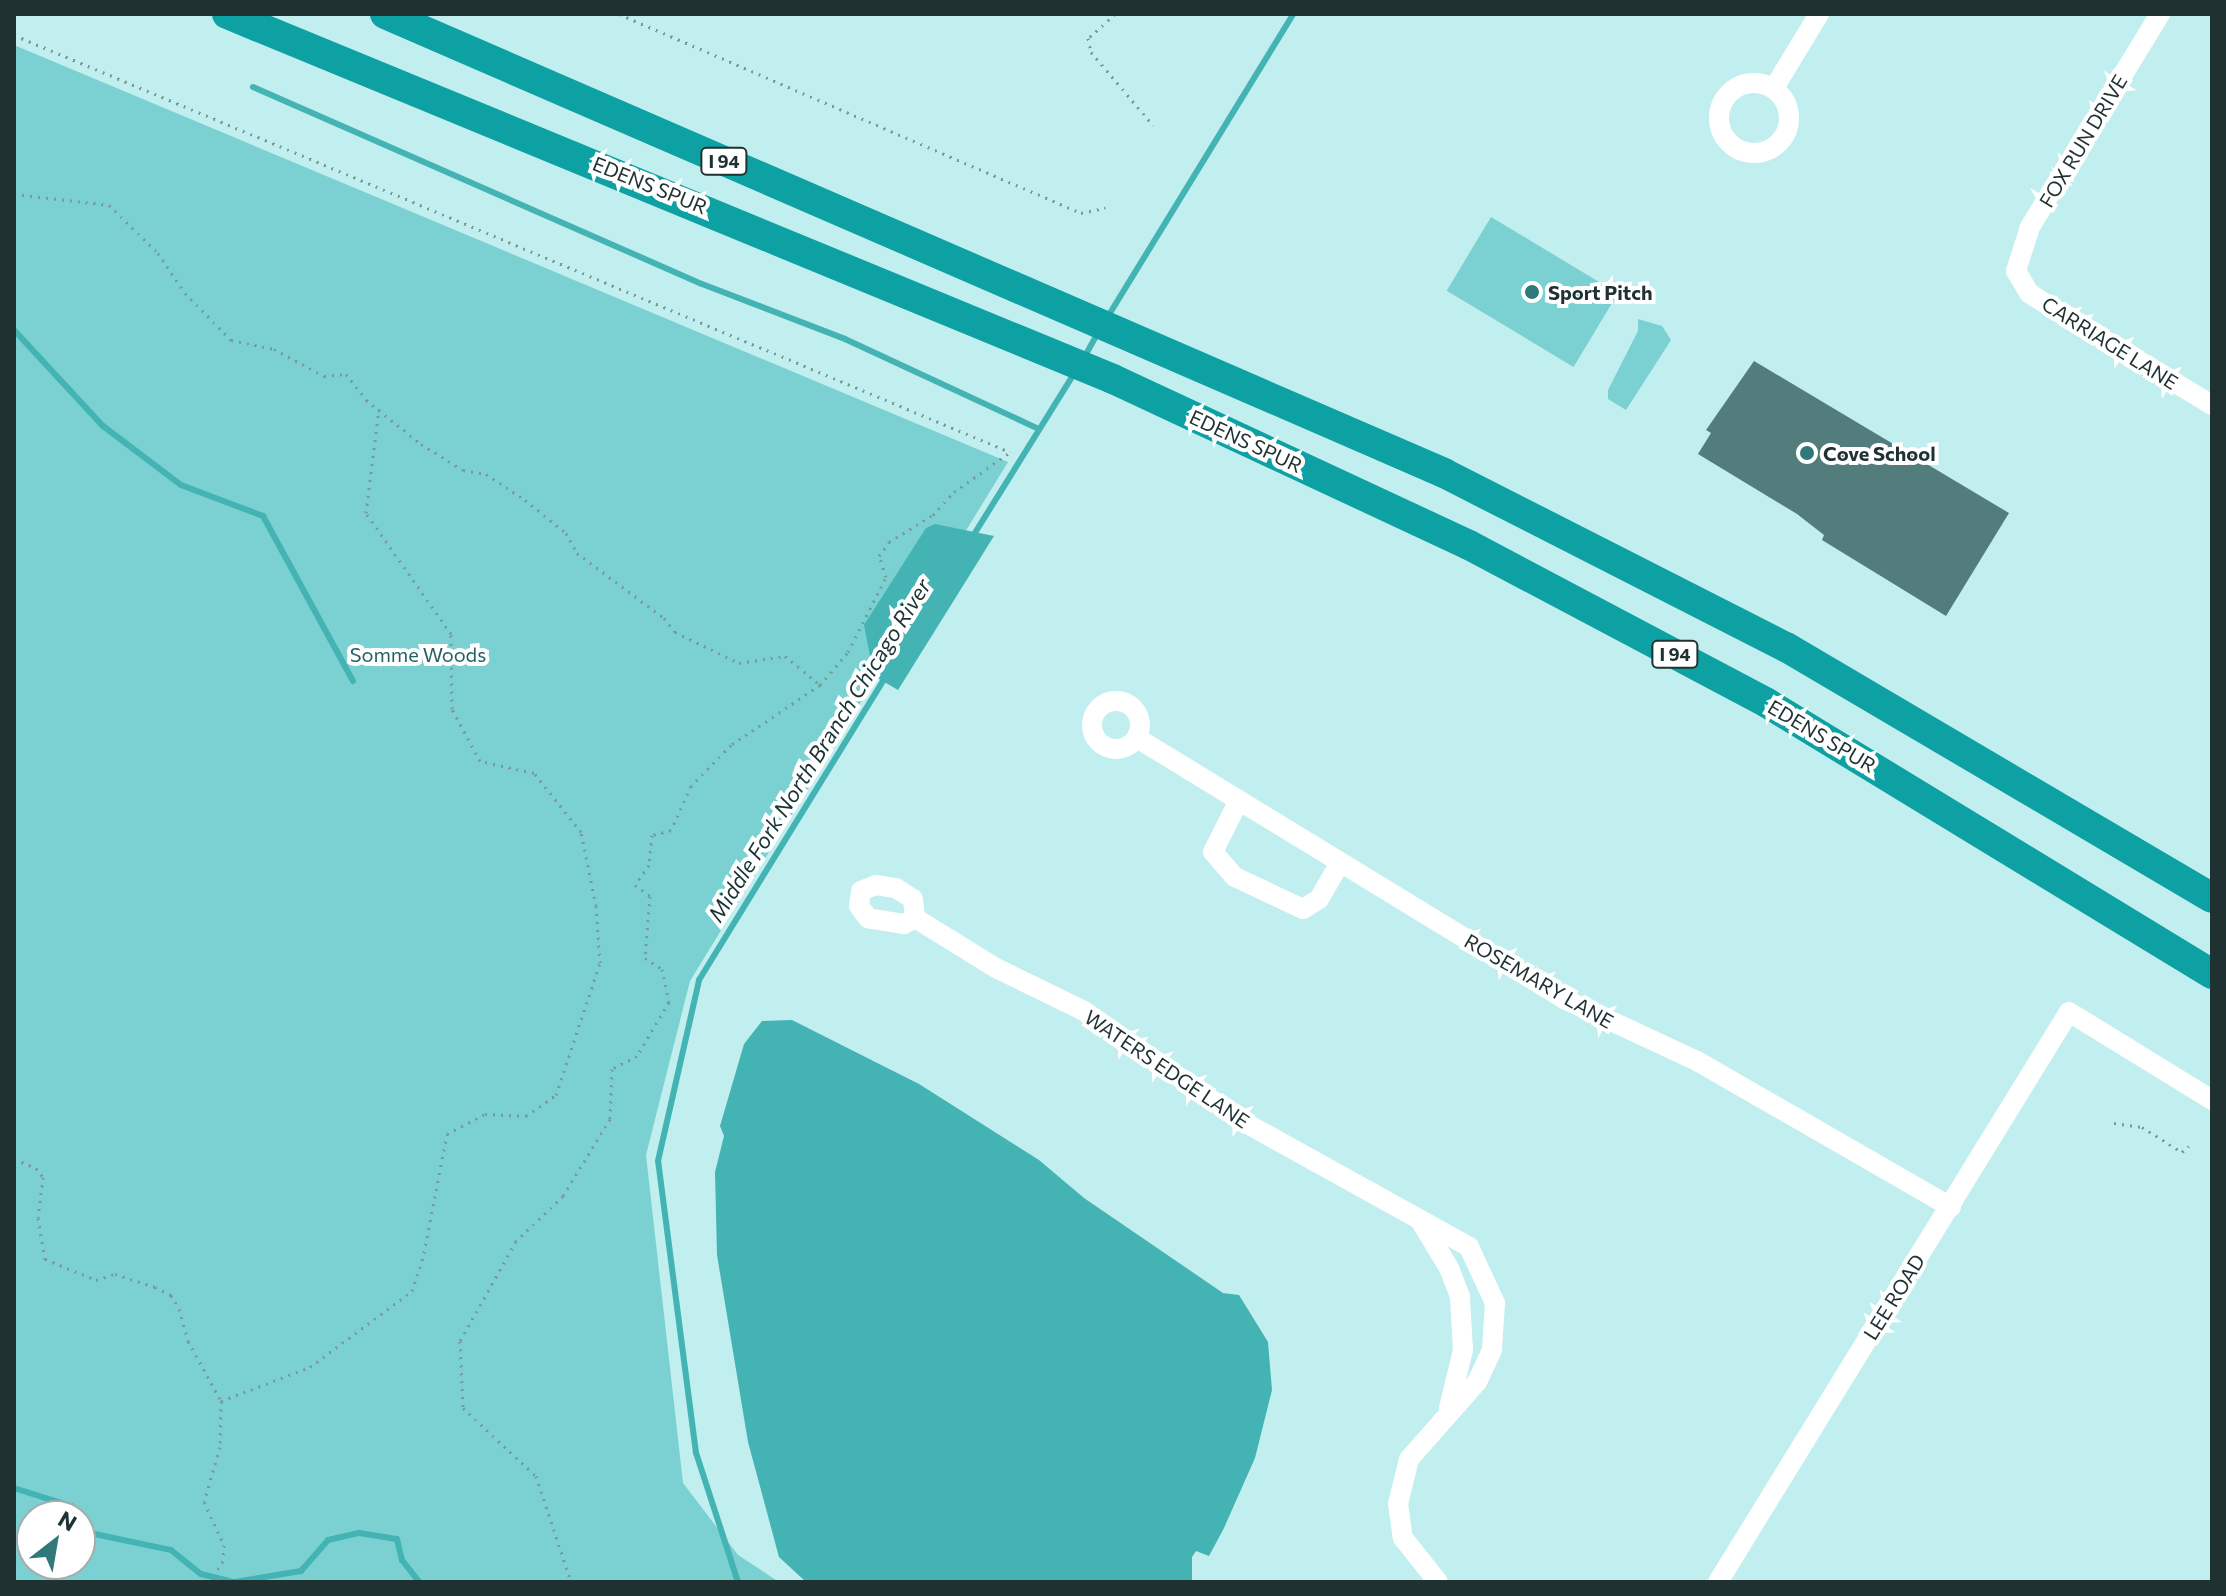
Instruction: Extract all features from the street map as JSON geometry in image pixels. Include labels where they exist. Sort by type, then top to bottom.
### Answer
[{"type":"highway","name":"EDENS SPUR","points":[[227,14],[1113,379],[1469,545],[1767,703],[2212,974]]},
{"type":"highway","name":"I 94","points":[[385,14],[1444,473],[1786,647],[2212,898]]},
{"type":"street","points":[[1774,88],[1819,14]]},
{"type":"street","name":"FOX RUN DRIVE","points":[[2016,271],[2030,227],[2160,14]]},
{"type":"street","name":"CARRIAGE LANE","points":[[2016,271],[2029,293],[2212,405]]},
{"type":"street","name":"ROSEMARY LANE","points":[[1137,738],[1566,1000],[1697,1061],[1951,1207]]},
{"type":"street","points":[[1239,800],[1213,852],[1235,877],[1303,909],[1319,899],[1340,863]]},
{"type":"street","name":"WATERS EDGE LANE","points":[[915,918],[996,968],[1084,1011],[1242,1121],[1469,1247],[1495,1303],[1485,1369],[1409,1459],[1398,1504],[1403,1538],[1438,1582]]},
{"type":"street","name":"LEE ROAD","points":[[1725,1580],[2069,1012],[2212,1100]]},
{"type":"street","name":"WATERS EDGE LANE","points":[[1420,1220],[1438,1245],[1460,1297],[1463,1350],[1449,1408]]},
{"type":"path","points":[[619,14],[1081,213],[1105,208]]},
{"type":"path","points":[[1115,14],[1088,38],[1091,52],[1153,125]]},
{"type":"path","points":[[14,35],[1010,452],[954,492],[933,515],[889,542],[879,556],[886,577],[848,652],[820,685],[731,745],[691,786],[671,830],[652,835],[649,865],[635,885],[650,896],[645,958],[662,969],[669,1002],[637,1056],[612,1069],[610,1119],[563,1196],[516,1241],[460,1341],[463,1408],[536,1476],[571,1582]]},
{"type":"path","points":[[14,194],[109,205],[158,253],[185,293],[231,340],[274,349],[324,376],[346,374],[356,391],[421,444],[463,470],[486,474],[525,500],[566,533],[577,553],[670,623],[675,632],[739,663],[785,656],[820,685]]},
{"type":"path","points":[[221,1401],[310,1367],[412,1291],[424,1253],[447,1134],[485,1114],[526,1116],[556,1095],[600,963],[596,906],[581,832],[534,773],[480,761],[452,709],[451,634],[366,513],[379,409]]},
{"type":"path","points":[[2114,1123],[2142,1127],[2182,1152],[2189,1146]]},
{"type":"path","points":[[14,1159],[36,1168],[43,1177],[38,1218],[45,1259],[96,1280],[115,1274],[171,1295],[221,1401],[220,1447],[204,1502],[224,1545],[223,1561],[210,1582]]},
{"type":"green space","name":"Somme Woods","points":[[14,45],[1008,462],[690,981],[646,1155],[683,1483],[738,1555],[779,1582],[14,1582]]},
{"type":"green space","name":"Sport Pitch","points":[[1491,217],[1618,293],[1574,367],[1447,291]]},
{"type":"green space","points":[[1638,319],[1662,326],[1671,340],[1626,410],[1608,399],[1608,390],[1638,331]]},
{"type":"shaded area","points":[[935,524],[994,536],[898,690],[874,676],[864,625],[926,528]]},
{"type":"shaded area","points":[[792,1020],[919,1084],[1039,1160],[1084,1198],[1223,1293],[1239,1295],[1268,1342],[1272,1390],[1255,1458],[1209,1556],[1196,1551],[1192,1557],[1192,1582],[806,1582],[779,1557],[748,1442],[717,1255],[715,1172],[724,1136],[720,1126],[744,1044],[762,1021]]},
{"type":"building","points":[[1754,361],[2009,513],[1946,616],[1822,540],[1824,535],[1797,514],[1698,454],[1711,433],[1706,430]]},
{"type":"waterway","name":"Middle Fork North Branch Chicago River","points":[[1107,318],[1293,14]]},
{"type":"waterway","points":[[253,87],[702,284],[845,339],[1039,429]]},
{"type":"waterway","points":[[14,330],[103,426],[181,485],[263,516],[353,681]]},
{"type":"waterway","name":"Middle Fork North Branch Chicago River","points":[[1085,356],[1099,331]]},
{"type":"waterway","name":"Middle Fork North Branch Chicago River","points":[[973,536],[1075,372]]},
{"type":"waterway","name":"Middle Fork North Branch Chicago River","points":[[738,1582],[696,1453],[658,1161],[699,980],[887,675]]},
{"type":"waterway","points":[[14,1488],[52,1500]]},
{"type":"waterway","points":[[235,1582],[301,1571],[328,1540],[359,1533],[397,1539],[402,1560],[419,1582]]},
{"type":"waterway","points":[[96,1534],[171,1550],[201,1574],[233,1582]]},
{"type":"place","name":"Sport Pitch","points":[[1532,292]]},
{"type":"place","name":"Cove School","points":[[1807,453]]}]
